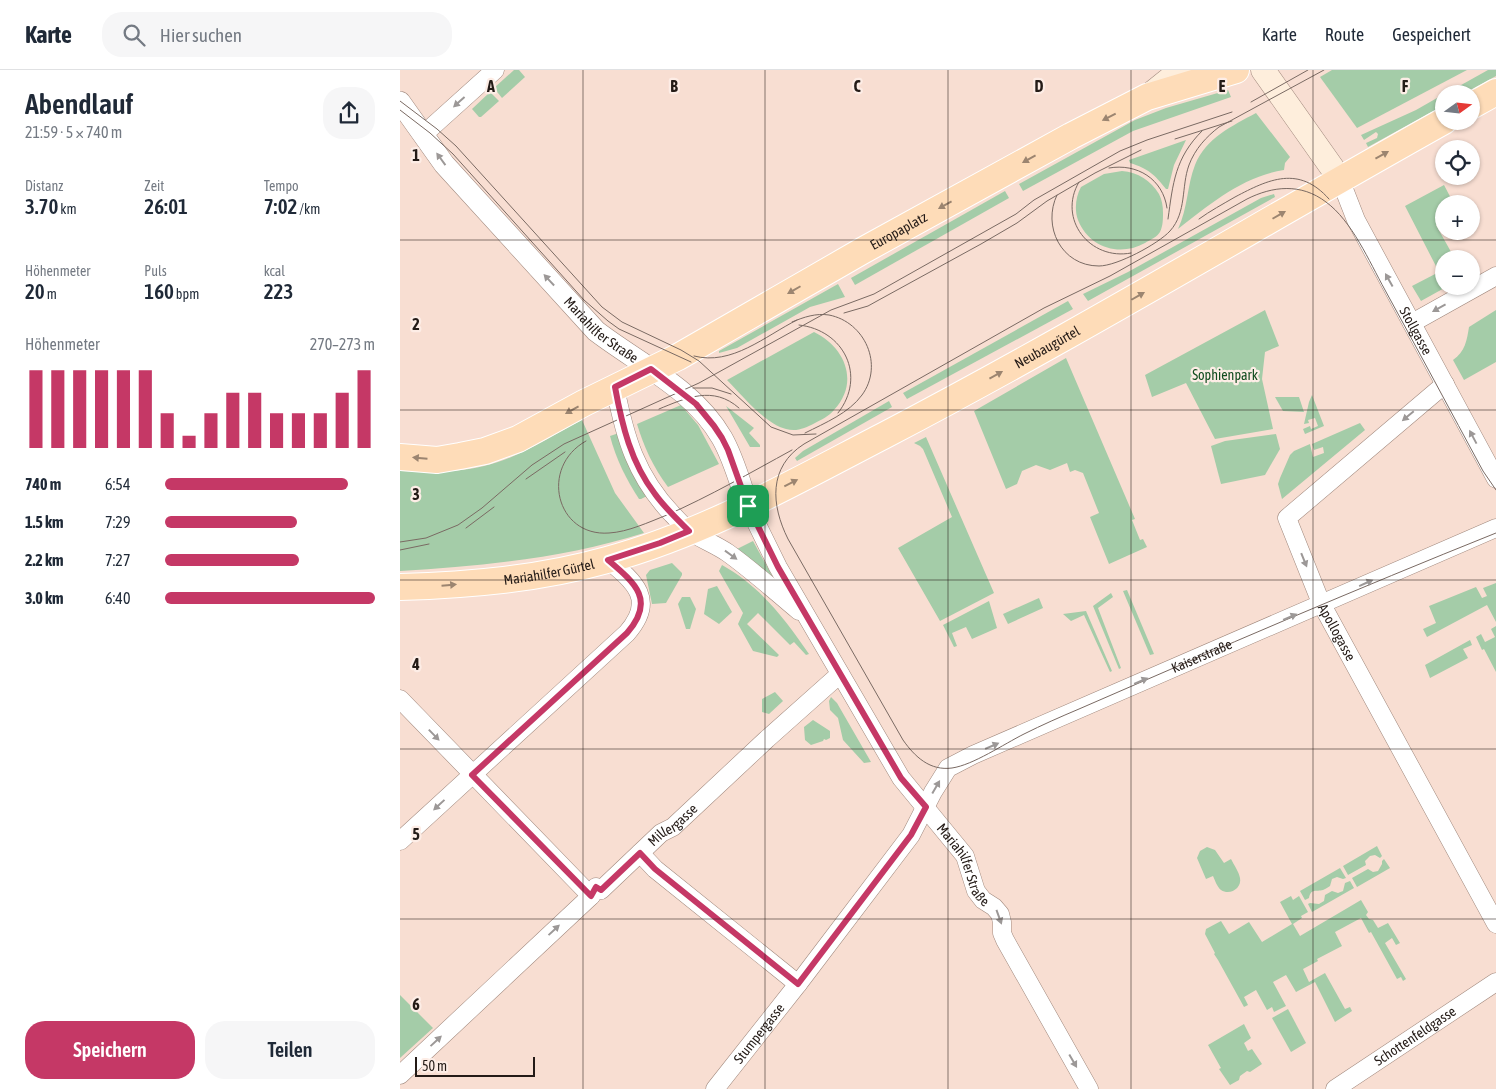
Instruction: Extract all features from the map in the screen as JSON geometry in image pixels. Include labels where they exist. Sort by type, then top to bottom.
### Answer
[{"type":"main road","name":"Europaplatz","points":[[1147,97],[1181,70]]},
{"type":"main road","name":"Europaplatz","points":[[651,369],[682,354],[887,237],[1071,136],[1147,97],[1236,70]]},
{"type":"main road","points":[[1263,70],[1340,179]]},
{"type":"main road","points":[[1480,101],[1496,92]]},
{"type":"main road","name":"Neubaugürtel","points":[[748,506],[914,419],[1079,329],[1435,126]]},
{"type":"main road","points":[[400,457],[436,460],[484,451],[518,439],[651,369]]},
{"type":"main road","name":"Mariahilfer Gürtel","points":[[400,587],[443,586],[497,581],[564,570],[608,560],[660,543],[748,506]]},
{"type":"street","points":[[424,134],[495,70]]},
{"type":"street","name":"Mariahilfer Straße","points":[[400,102],[444,164],[596,331],[651,369],[696,404],[714,426],[728,450],[748,506],[778,567],[901,778],[965,856],[976,891],[983,900],[994,907],[1000,914],[1004,940],[1089,1089]]},
{"type":"street","name":"Stollgasse","points":[[1340,179],[1356,220],[1496,480]]},
{"type":"street","points":[[1412,323],[1496,276]]},
{"type":"street","name":"Apollogasse","points":[[1445,384],[1287,518],[1321,603],[1496,924]]},
{"type":"street","name":"Mariahilfer Straße","points":[[615,387],[621,418],[637,465],[654,494],[689,531],[726,552],[748,568],[808,619]]},
{"type":"street","name":"Kaiserstraße","points":[[926,807],[948,768],[973,755],[1496,528]]},
{"type":"street","points":[[400,841],[637,622],[641,611],[638,590],[608,560]]},
{"type":"street","name":"Millergasse","points":[[400,1075],[591,896],[596,887],[601,890],[662,833],[673,827],[840,674]]},
{"type":"street","points":[[400,700],[591,896]]},
{"type":"street","name":"Stumpergasse","points":[[715,1089],[798,984],[911,835],[926,807]]},
{"type":"street","points":[[640,853],[655,869],[798,984]]},
{"type":"street","name":"Schottenfeldgasse","points":[[1335,1089],[1496,982]]},
{"type":"green space","points":[[514,70],[519,70],[525,77],[502,98],[494,88]]},
{"type":"green space","points":[[1332,70],[1467,70],[1439,85],[1435,85],[1435,87],[1357,128],[1320,77]]},
{"type":"green space","points":[[1488,70],[1496,70],[1496,76],[1480,85],[1461,85]]},
{"type":"green space","points":[[1228,90],[1231,97],[1133,131],[1023,191],[1019,184],[1135,120],[1166,108]]},
{"type":"green space","points":[[490,92],[499,101],[479,117],[472,109]]},
{"type":"green space","points":[[1435,99],[1435,110],[1368,147],[1366,143],[1377,138],[1378,134],[1376,132],[1364,140],[1361,135]]},
{"type":"green space","points":[[1256,113],[1290,157],[1285,163],[1284,170],[1255,178],[1228,192],[1178,229],[1184,213],[1192,173],[1206,147],[1221,134]]},
{"type":"green space","points":[[1186,140],[1174,165],[1168,189],[1151,173],[1142,167],[1130,163],[1129,160]]},
{"type":"green space","points":[[1122,171],[1139,175],[1156,189],[1162,203],[1163,220],[1160,232],[1145,243],[1126,249],[1116,249],[1097,243],[1083,230],[1078,220],[1076,203],[1081,187],[1104,174]]},
{"type":"green space","points":[[1444,185],[1449,195],[1435,195],[1435,240],[1444,240],[1450,250],[1435,250],[1435,264],[1405,206]]},
{"type":"green space","points":[[1005,191],[1009,198],[855,285],[851,278]]},
{"type":"green space","points":[[1274,194],[1275,197],[1088,301],[1083,294],[1128,272],[1261,198]]},
{"type":"green space","points":[[1435,274],[1435,293],[1421,301],[1412,286]]},
{"type":"green space","points":[[838,284],[845,297],[810,307],[737,348],[719,353],[719,351]]},
{"type":"green space","points":[[1068,301],[1073,309],[907,399],[903,393]]},
{"type":"green space","name":"Sophienpark","points":[[1265,310],[1279,346],[1265,352],[1262,379],[1273,429],[1215,439],[1186,383],[1152,397],[1145,375]]},
{"type":"green space","points":[[1496,310],[1496,362],[1464,380],[1453,360],[1463,349],[1469,327]]},
{"type":"green space","points":[[814,332],[834,347],[841,356],[847,377],[846,388],[842,399],[827,416],[801,429],[786,429],[762,415],[727,380]]},
{"type":"green space","points":[[1066,358],[1135,519],[1132,520],[1140,540],[1143,539],[1147,547],[1109,564],[1090,517],[1099,513],[1083,473],[1075,470],[1070,472],[1067,463],[1050,470],[1036,465],[1022,471],[1017,484],[1006,489],[974,411]]},
{"type":"green space","points":[[1312,395],[1324,426],[1305,434],[1303,429],[1310,426],[1311,429],[1318,426],[1315,418],[1308,420],[1309,423],[1304,424]]},
{"type":"green space","points":[[1275,397],[1299,397],[1304,412],[1283,411]]},
{"type":"green space","points":[[889,401],[892,407],[797,461],[795,458],[803,451]]},
{"type":"green space","points":[[681,405],[698,425],[719,464],[668,487],[649,457],[637,424]]},
{"type":"green space","points":[[726,406],[754,428],[749,433],[760,447],[750,447]]},
{"type":"green space","points":[[582,420],[615,493],[644,533],[584,549],[524,560],[400,571],[400,471],[453,471],[497,462],[510,458]]},
{"type":"green space","points":[[1360,423],[1365,430],[1282,499],[1278,484],[1290,455],[1294,451],[1310,444],[1313,457],[1324,453],[1323,447],[1314,450],[1312,444]]},
{"type":"green space","points":[[618,434],[647,496],[641,499],[639,499],[630,484],[615,453],[610,436]]},
{"type":"green space","points":[[1276,434],[1280,449],[1265,475],[1221,484],[1211,446],[1225,441]]},
{"type":"green space","points":[[926,437],[994,593],[940,621],[898,548],[952,517],[923,449],[914,443]]},
{"type":"green space","points":[[753,541],[779,588],[733,551]]},
{"type":"green space","points":[[672,563],[682,575],[666,603],[652,604],[646,575],[650,570]]},
{"type":"green space","points":[[722,565],[736,573],[771,604],[809,654],[806,655],[794,642],[790,645],[758,613],[747,624],[779,655],[777,657],[753,651],[738,624],[743,613],[719,571]]},
{"type":"green space","points":[[1496,583],[1496,622],[1487,605],[1427,637],[1423,629],[1436,623],[1429,606],[1476,587],[1482,598],[1487,596],[1483,588]]},
{"type":"green space","points":[[717,586],[732,612],[719,624],[704,614],[708,589]]},
{"type":"green space","points":[[1127,590],[1154,654],[1150,655],[1123,591]]},
{"type":"green space","points":[[1111,593],[1113,597],[1098,608],[1121,668],[1119,669],[1093,606]]},
{"type":"green space","points":[[682,597],[690,597],[696,609],[690,629],[686,629],[678,604]]},
{"type":"green space","points":[[1039,598],[1043,608],[1008,624],[1003,614]]},
{"type":"green space","points":[[989,601],[997,628],[972,639],[966,627],[952,633],[957,646],[954,647],[943,625]]},
{"type":"green space","points":[[1086,611],[1112,671],[1110,672],[1084,615],[1071,621],[1063,614]]},
{"type":"green space","points":[[1496,626],[1496,672],[1476,637],[1481,634],[1485,642],[1495,637],[1491,629]]},
{"type":"green space","points":[[1470,640],[1472,645],[1463,649],[1468,658],[1430,678],[1425,665]]},
{"type":"green space","points":[[775,692],[783,701],[769,714],[762,712],[762,699]]},
{"type":"green space","points":[[831,697],[837,703],[871,762],[864,763],[843,740],[838,718],[830,710],[829,701]]},
{"type":"green space","points":[[813,720],[830,731],[830,738],[811,745],[805,740],[804,727]]},
{"type":"green space","points":[[1377,846],[1382,856],[1380,858],[1375,855],[1370,856],[1365,861],[1366,865],[1348,875],[1343,866]]},
{"type":"green space","points":[[1207,847],[1215,850],[1224,863],[1231,859],[1240,878],[1239,885],[1235,890],[1224,892],[1217,885],[1213,876],[1206,879],[1197,858],[1200,851]]},
{"type":"green space","points":[[1384,859],[1390,868],[1357,887],[1352,878],[1368,869],[1373,872],[1378,871]]},
{"type":"green space","points":[[1340,868],[1346,878],[1337,877],[1332,879],[1330,886],[1323,890],[1312,892],[1309,898],[1305,900],[1300,891]]},
{"type":"green space","points":[[1350,881],[1354,888],[1312,912],[1308,904],[1319,904],[1324,901],[1325,895],[1332,891],[1338,893],[1343,891],[1345,883]]},
{"type":"green space","points":[[1291,896],[1293,900],[1299,896],[1308,912],[1293,924],[1300,936],[1361,900],[1368,912],[1366,915],[1369,919],[1373,920],[1378,928],[1388,923],[1400,943],[1396,945],[1392,938],[1385,943],[1406,979],[1403,981],[1401,977],[1397,979],[1361,918],[1335,932],[1342,946],[1317,959],[1318,961],[1303,969],[1309,982],[1325,973],[1345,1009],[1350,1007],[1352,1011],[1335,1022],[1315,982],[1296,992],[1286,975],[1273,982],[1286,1006],[1274,1012],[1272,1007],[1267,1010],[1256,990],[1244,997],[1248,1005],[1244,1007],[1214,954],[1205,934],[1206,929],[1221,921],[1229,934],[1249,922],[1262,942],[1292,924],[1280,902]]},
{"type":"green space","points":[[400,995],[433,1028],[400,1058]]},
{"type":"green space","points":[[1288,1009],[1306,1043],[1291,1052],[1272,1018]]},
{"type":"green space","points":[[1244,1024],[1251,1038],[1244,1043],[1248,1051],[1252,1049],[1262,1064],[1250,1072],[1247,1071],[1240,1076],[1239,1080],[1230,1085],[1219,1069],[1221,1068],[1208,1045]]},
{"type":"tram line","points":[[1251,102],[1308,70]]},
{"type":"tram line","points":[[1057,195],[1053,207],[1054,231],[1058,242],[1065,252],[1074,259],[1086,264],[1099,266],[1116,262],[1137,253],[1164,236],[1175,224],[1181,208],[1191,159],[1210,135],[1219,127],[1324,70]]},
{"type":"tram line","points":[[400,101],[456,146],[602,307],[622,322],[681,350],[699,361],[771,427],[793,435],[816,434]]},
{"type":"tram line","points":[[400,110],[453,154],[584,300],[608,321],[619,329],[691,362]]},
{"type":"tram line","points":[[400,542],[426,538],[458,525],[482,508],[532,465],[564,444],[699,383],[831,310],[874,294],[1016,214],[1034,200],[1120,151],[1147,140],[1232,112]]},
{"type":"tram line","points":[[1175,139],[1232,121]]},
{"type":"tram line","points":[[1168,219],[1174,182],[1181,161],[1186,151],[1202,131]]},
{"type":"tram line","points":[[844,313],[868,306],[981,244],[1017,223],[1047,201],[1095,173],[1141,150]]},
{"type":"tram line","points":[[1109,168],[1129,168],[1147,175],[1160,189],[1165,198],[1167,208]]},
{"type":"tram line","points":[[1199,219],[1235,197],[1260,185],[1284,179],[1306,182],[1318,188],[1329,199]]},
{"type":"tram line","points":[[1079,182],[1073,196],[1072,210],[1075,223],[1081,234],[1091,244],[1102,250],[1116,254],[1131,253]]},
{"type":"tram line","points":[[1496,490],[1483,471],[1352,231],[1326,202],[1297,189],[1277,189],[1247,199],[1110,276],[1044,308],[804,444],[792,453],[784,464],[776,487],[778,513],[788,539],[903,740],[918,757],[930,765],[944,768],[952,768],[969,763],[1065,715],[1496,533]]},
{"type":"tram line","points":[[792,322],[819,315],[829,315],[842,319],[861,335],[871,358],[871,371],[868,383],[857,401],[836,417],[805,433]]},
{"type":"tram line","points":[[694,356],[722,357],[735,353],[748,348],[797,320]]},
{"type":"tram line","points":[[799,325],[815,329],[828,336],[839,345],[846,357],[850,370],[850,384],[846,399],[838,413]]},
{"type":"tram line","points":[[693,388],[712,388],[731,394]]},
{"type":"tram line","points":[[659,409],[689,398],[709,395],[729,401],[739,408]]},
{"type":"tram line","points":[[586,441],[571,453],[562,467],[559,483],[560,498],[566,513],[576,524],[591,531],[609,533],[631,529],[667,515],[792,450]]},
{"type":"tram line","points":[[526,479],[565,452]]},
{"type":"tram line","points":[[466,528],[494,507]]},
{"type":"tram line","points":[[400,550],[429,544]]},
{"type":"route","points":[[651,369],[696,404],[722,438],[748,506],[778,567],[875,735],[901,778],[926,807],[911,835],[798,984],[655,869],[640,853],[601,890],[596,887],[591,896],[472,775],[637,622],[641,611],[638,590],[631,580],[608,560],[660,543],[689,531],[654,494],[637,465],[621,418],[615,387],[651,369]]}]
